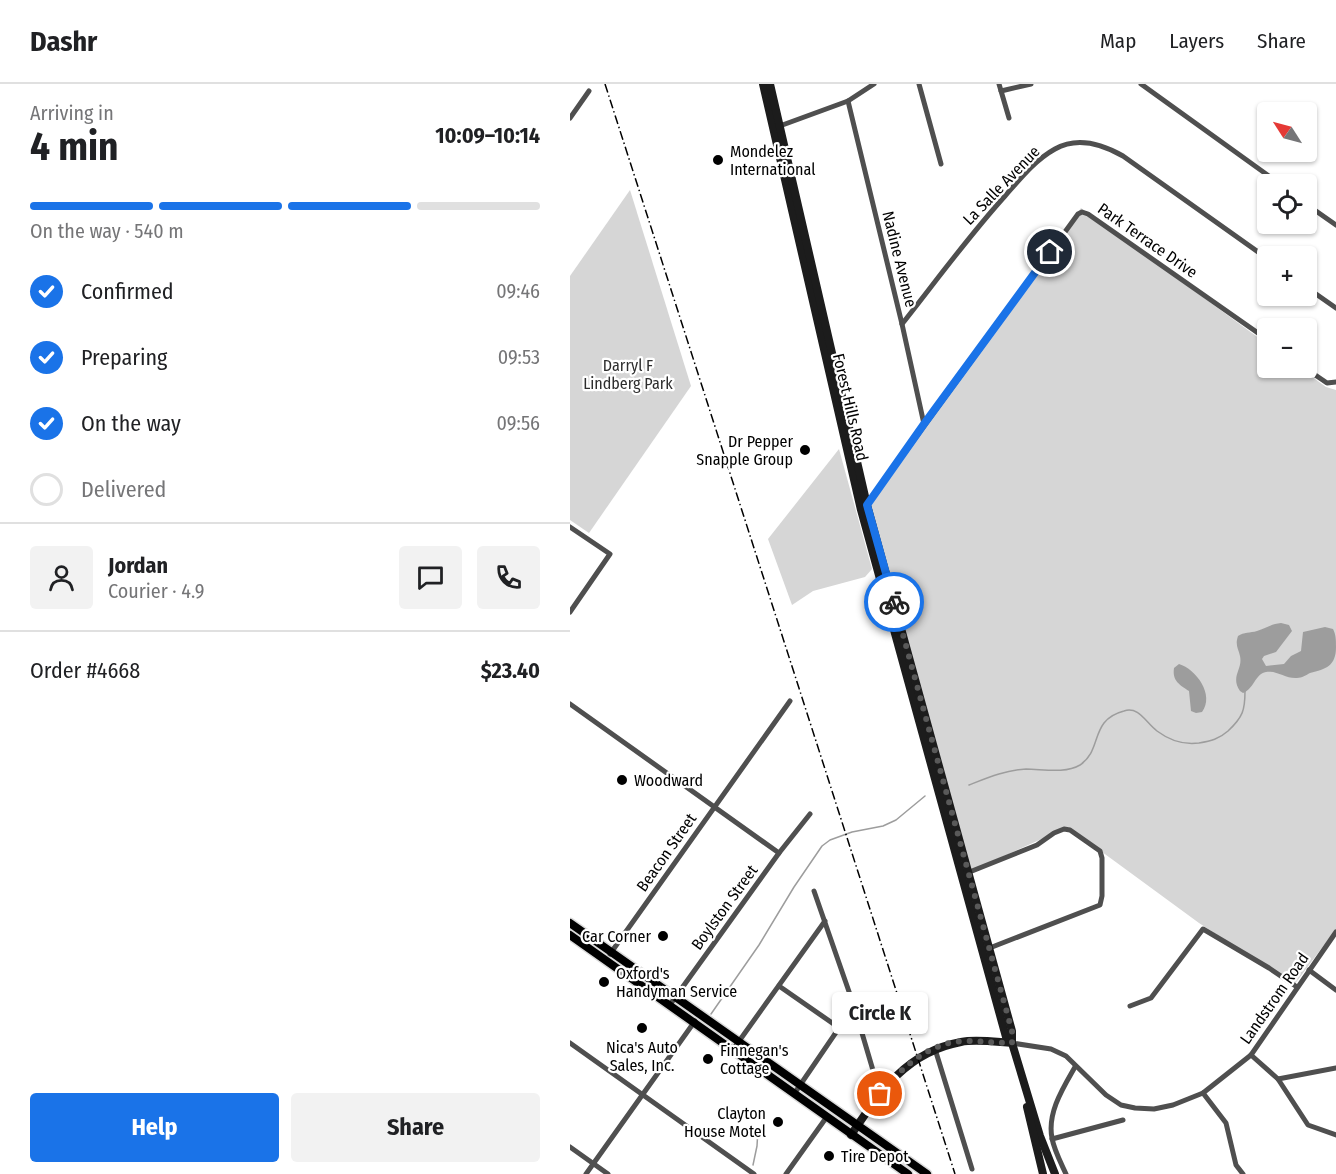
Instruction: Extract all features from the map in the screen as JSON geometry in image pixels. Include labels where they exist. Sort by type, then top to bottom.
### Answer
[{"type":"main road","points":[[571,930],[611,952],[700,1014],[796,1089],[826,1118],[908,1174]]},
{"type":"main road","points":[[571,930],[605,960],[732,1051],[857,1126],[927,1174]]},
{"type":"street","name":"Forest Hills Road","points":[[763,84],[777,127]]},
{"type":"street","name":"Forest Hills Road","points":[[770,84],[777,127],[864,508],[986,950],[1012,1031],[1012,1043],[1040,1136],[1055,1174]]},
{"type":"street","points":[[777,127],[848,101],[874,84]]},
{"type":"street","points":[[920,84],[941,164]]},
{"type":"street","points":[[999,84],[1009,118]]},
{"type":"street","points":[[1001,91],[1031,84]]},
{"type":"street","points":[[1141,84],[1266,174]]},
{"type":"street","points":[[570,118],[589,91]]},
{"type":"street","name":"Nadine Avenue","points":[[848,101],[924,424]]},
{"type":"street","name":"La Salle Avenue","points":[[902,324],[978,226],[1021,178],[1055,148],[1070,144],[1086,142],[1106,146],[1115,151],[1257,251]]},
{"type":"street","name":"Park Terrace Drive","points":[[864,508],[1071,223],[1082,212],[1257,332]]},
{"type":"street","points":[[1317,212],[1336,225]]},
{"type":"street","points":[[1317,295],[1336,308]]},
{"type":"street","points":[[1317,376],[1327,383],[1336,382]]},
{"type":"street","points":[[570,527],[610,554],[570,612]]},
{"type":"street","name":"Beacon Street","points":[[605,960],[790,701]]},
{"type":"street","points":[[570,704],[779,853]]},
{"type":"street","name":"Boylston Street","points":[[669,1006],[779,853],[810,814]]},
{"type":"street","points":[[965,874],[1037,845],[1064,829],[1070,830],[1095,847],[1100,851],[1102,858],[1100,905],[986,950]]},
{"type":"street","points":[[814,891],[854,1006],[880,1094]]},
{"type":"street","points":[[732,1051],[825,921]]},
{"type":"street","points":[[1130,1006],[1151,998],[1203,929],[1297,987]]},
{"type":"street","name":"Landstrom Road","points":[[851,1135],[880,1094],[910,1062],[935,1049],[963,1041],[1012,1043],[1051,1049],[1066,1056],[1106,1095],[1121,1105],[1154,1109],[1173,1105],[1203,1093],[1251,1055],[1336,932]]},
{"type":"street","points":[[1309,970],[1336,990]]},
{"type":"street","points":[[779,986],[838,1027]]},
{"type":"street","points":[[796,1089],[854,1006]]},
{"type":"street","points":[[586,1174],[700,1014]]},
{"type":"street","points":[[570,1043],[754,1174]]},
{"type":"street","points":[[935,1049],[972,1169]]},
{"type":"street","points":[[1251,1055],[1278,1078],[1308,1125],[1336,1135]]},
{"type":"street","points":[[1066,1174],[1052,1139],[1050,1121],[1065,1084],[1075,1067]]},
{"type":"street","points":[[1278,1078],[1336,1068]]},
{"type":"street","name":"Forest Hills Road","points":[[1021,1070],[1030,1125],[1043,1174]]},
{"type":"street","points":[[1203,1093],[1226,1123],[1236,1165],[1243,1174]]},
{"type":"street","points":[[786,1174],[826,1118]]},
{"type":"street","points":[[1052,1139],[1123,1120]]},
{"type":"street","points":[[570,1147],[608,1174]]},
{"type":"green space","name":"Darryl F Lindberg Park","points":[[630,190],[691,386],[589,533],[570,520],[570,276]]},
{"type":"green space","points":[[1081,208],[1257,337],[1257,378],[1314,378],[1326,387],[1336,390],[1336,929],[1294,985],[1199,923],[1068,827],[971,871],[869,504]]},
{"type":"green space","points":[[839,449],[872,569],[865,577],[813,591],[792,605],[768,539]]},
{"type":"shaded area","points":[[1281,623],[1289,625],[1292,631],[1276,652],[1264,656],[1262,659],[1266,666],[1284,664],[1291,656],[1301,651],[1303,632],[1325,627],[1333,629],[1335,633],[1336,653],[1332,663],[1299,678],[1278,673],[1262,673],[1243,693],[1236,681],[1240,665],[1238,636]]},
{"type":"shaded area","points":[[1179,664],[1192,671],[1202,684],[1206,698],[1202,712],[1191,711],[1189,691],[1175,679],[1174,668]]},
{"type":"waterway","points":[[969,785],[1011,771],[1074,768],[1087,759],[1092,752],[1106,721],[1113,715],[1129,710],[1138,713],[1157,731],[1177,741],[1193,743],[1215,739],[1237,722],[1244,708],[1245,691]]},
{"type":"waterway","points":[[711,1014],[759,945],[822,846],[830,840],[852,832],[883,826],[896,820],[925,796]]},
{"type":"waterway","points":[[753,1165],[758,1129]]},
{"type":"railway","points":[[605,84],[955,1174]]},
{"type":"way so far","points":[[880,1094],[910,1062],[935,1049],[963,1041],[1012,1043],[1012,1031],[894,602]]},
{"type":"place","name":"Mondelez International","points":[[718,160]]},
{"type":"place","name":"Dr Pepper Snapple Group","points":[[805,450]]},
{"type":"place","name":"Woodward","points":[[622,780]]},
{"type":"place","name":"Car Corner","points":[[663,936]]},
{"type":"place","name":"Oxford's Handyman Service","points":[[604,982]]},
{"type":"place","name":"Nica's Auto Sales, Inc.","points":[[642,1028]]},
{"type":"place","name":"Finnegan's Cottage","points":[[708,1059]]},
{"type":"place","name":"Circle K","points":[[880,1094]]},
{"type":"place","name":"Clayton House Motel","points":[[778,1122]]},
{"type":"place","name":"Tire Depot","points":[[829,1156]]},
{"type":"route","points":[[894,602],[867,505],[1050,252]]}]
